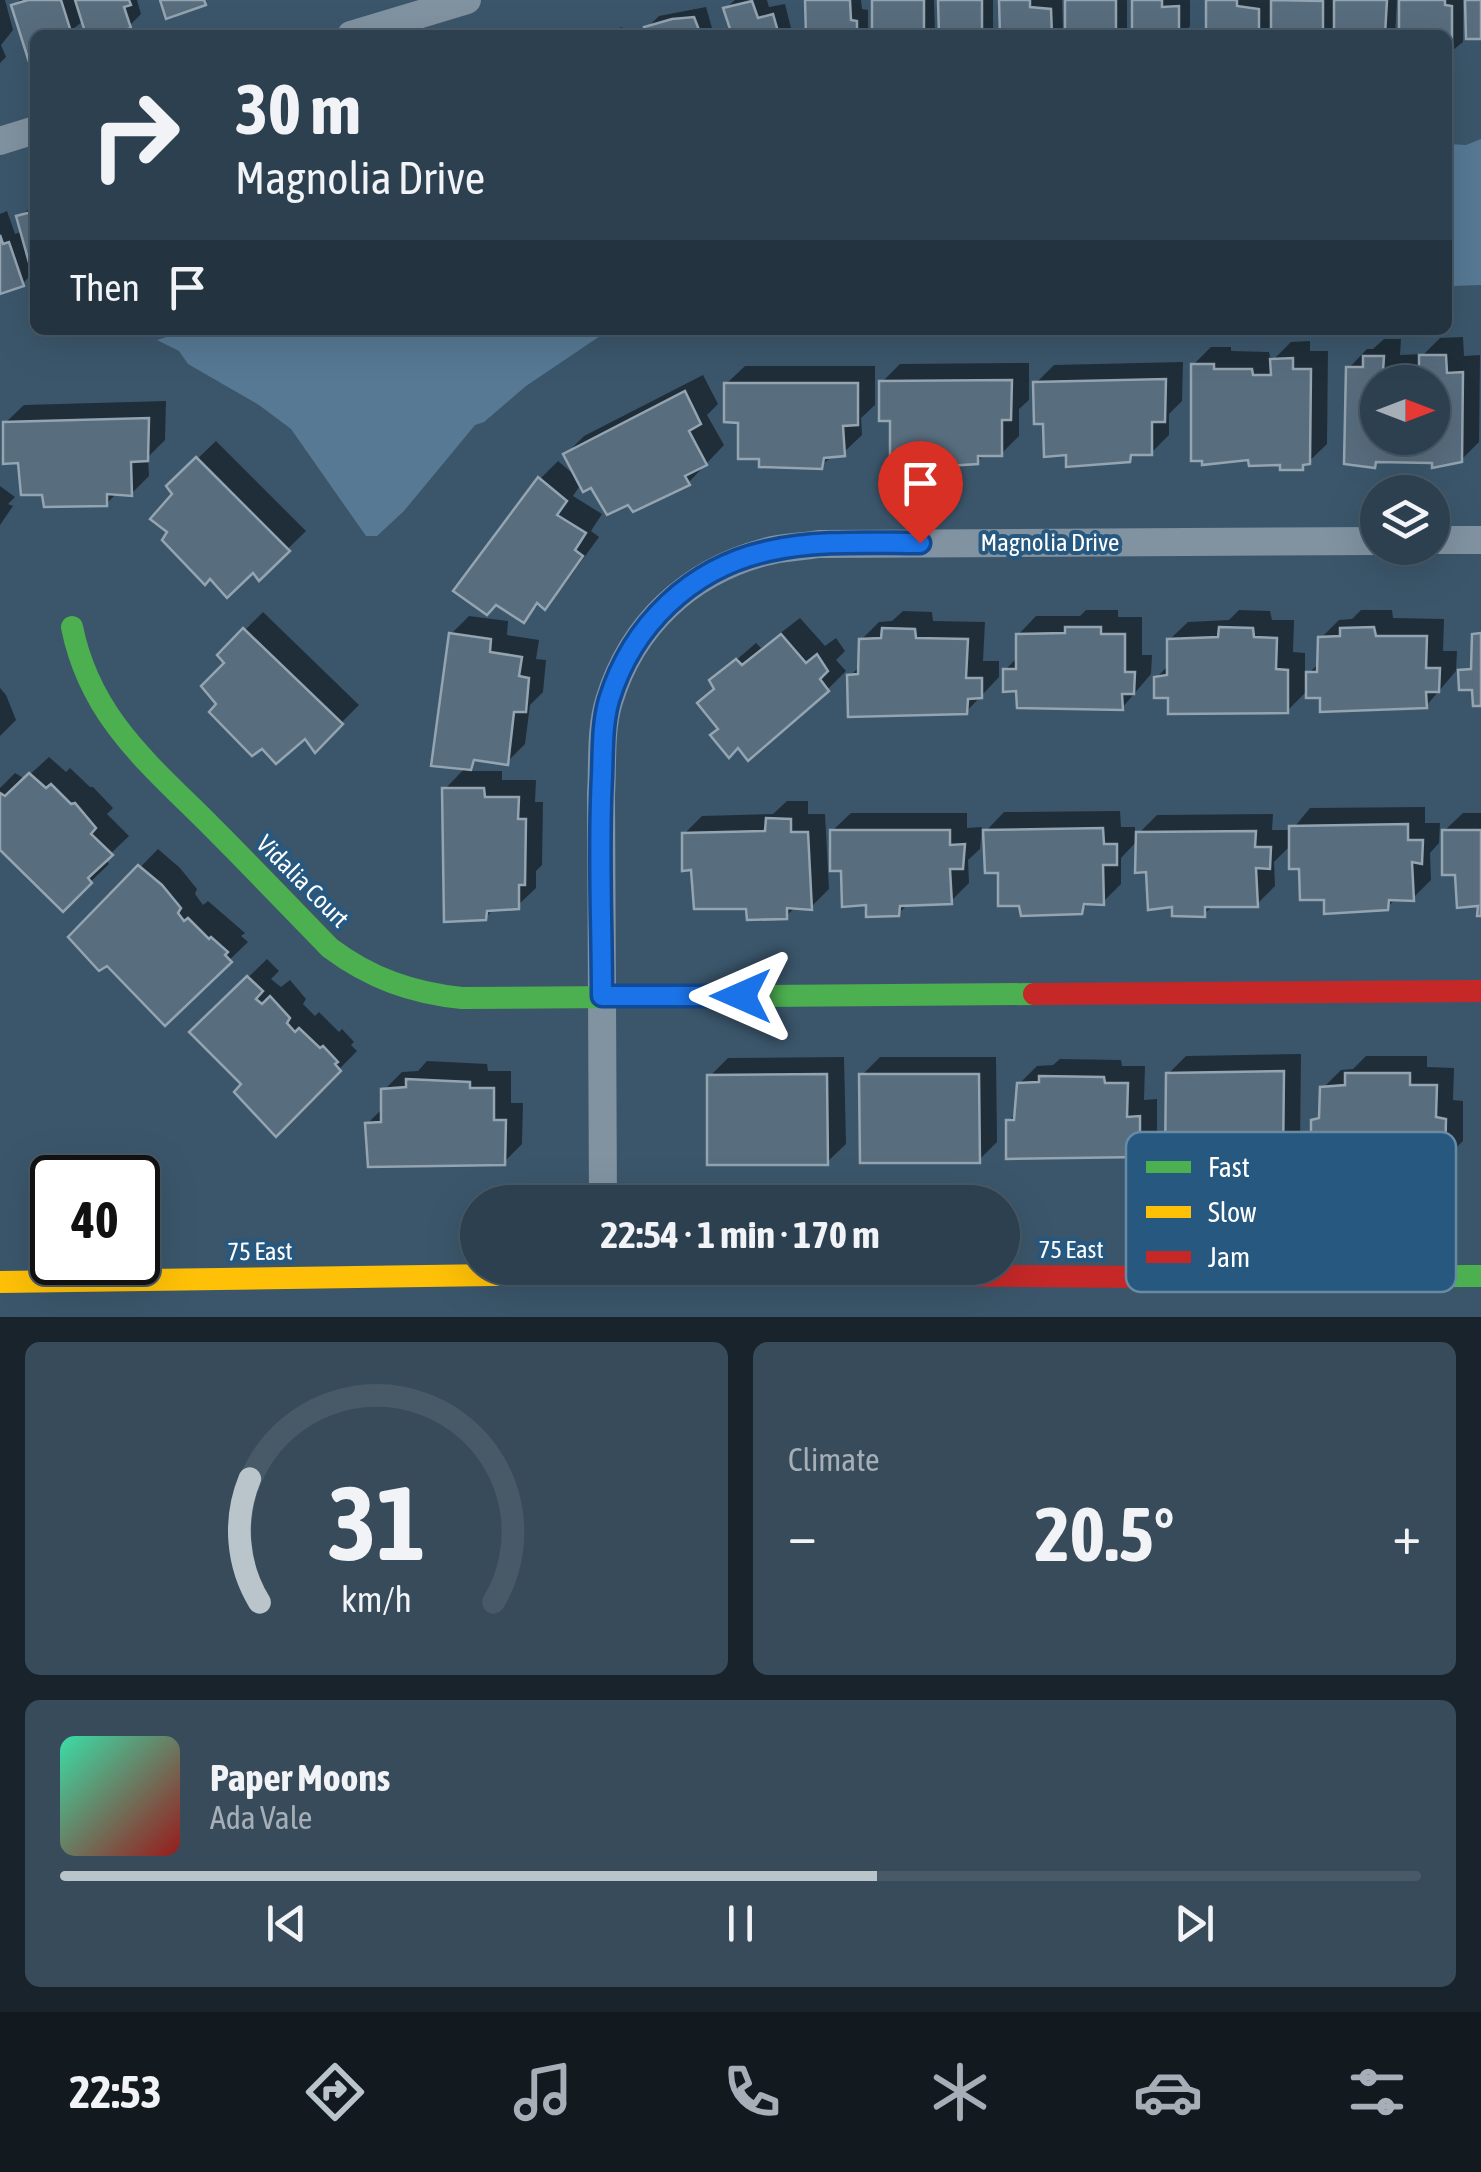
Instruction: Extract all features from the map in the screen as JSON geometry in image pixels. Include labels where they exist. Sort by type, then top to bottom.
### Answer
[{"type":"street","points":[[368,30],[467,0]]},
{"type":"street","points":[[0,141],[30,132]]},
{"type":"street","points":[[1450,540],[1481,540]]},
{"type":"street","name":"Magnolia Drive","points":[[604,1185],[601,794],[608,702],[628,655],[660,610],[721,566],[768,551],[818,544],[1360,541]]},
{"type":"street","name":"Vidalia Court","points":[[72,627],[84,672],[117,730],[348,963],[376,978],[434,996],[602,996]]},
{"type":"street","points":[[602,996],[1481,990]]},
{"type":"street","name":"75 East","points":[[0,1282],[460,1273]]},
{"type":"street","name":"75 East","points":[[1020,1276],[1126,1277]]},
{"type":"street","name":"75 East","points":[[1456,1276],[1481,1276]]},
{"type":"water","points":[[1481,139],[1481,285],[1452,286],[1452,144],[1466,145]]},
{"type":"water","points":[[173,335],[602,335],[475,425],[404,511],[377,536],[366,536],[291,429],[259,405],[188,364],[179,351],[157,340]]},
{"type":"building","points":[[28,0],[61,0],[70,30],[30,30],[29,62],[11,5]]},
{"type":"building","points":[[75,0],[129,0],[131,5],[124,7],[131,28],[84,30]]},
{"type":"building","points":[[160,0],[204,0],[206,5],[166,19]]},
{"type":"building","points":[[805,0],[850,0],[851,20],[857,21],[857,30],[806,30]]},
{"type":"building","points":[[872,0],[924,0],[924,30],[872,30]]},
{"type":"building","points":[[938,0],[982,0],[982,30],[939,30]]},
{"type":"building","points":[[999,0],[1030,0],[1030,7],[1051,9],[1052,30],[1000,30]]},
{"type":"building","points":[[1065,0],[1116,0],[1116,30],[1065,30]]},
{"type":"building","points":[[1132,0],[1162,0],[1162,7],[1179,6],[1179,30],[1132,30]]},
{"type":"building","points":[[1206,0],[1237,0],[1237,6],[1259,9],[1259,30],[1206,30]]},
{"type":"building","points":[[1271,0],[1323,1],[1323,30],[1271,30]]},
{"type":"building","points":[[1334,0],[1387,0],[1385,30],[1334,30]]},
{"type":"building","points":[[1399,0],[1445,0],[1445,5],[1452,6],[1452,30],[1399,30]]},
{"type":"building","points":[[1465,0],[1481,0],[1481,39],[1466,39]]},
{"type":"building","points":[[752,1],[758,18],[773,14],[778,30],[730,30],[723,8]]},
{"type":"building","points":[[694,17],[699,30],[644,27]]},
{"type":"building","points":[[30,212],[30,266],[16,216]]},
{"type":"building","points":[[0,235],[3,244],[9,242],[24,286],[0,294]]},
{"type":"building","points":[[1419,355],[1446,355],[1447,365],[1419,365]]},
{"type":"building","points":[[1363,356],[1384,356],[1383,365],[1363,365]]},
{"type":"building","points":[[1293,358],[1293,369],[1311,369],[1310,464],[1303,465],[1303,470],[1280,470],[1280,465],[1249,466],[1248,460],[1202,465],[1202,461],[1191,461],[1191,364],[1214,364],[1214,369],[1252,369],[1253,375],[1271,375],[1270,359]]},
{"type":"building","points":[[1346,367],[1360,367],[1360,455],[1450,455],[1450,373],[1463,372],[1462,462],[1432,468],[1432,463],[1376,462],[1375,468],[1344,464]]},
{"type":"building","points":[[1166,379],[1165,422],[1152,422],[1152,455],[1131,455],[1130,462],[1066,467],[1066,455],[1044,457],[1043,424],[1034,424],[1033,382]]},
{"type":"building","points":[[1012,380],[1011,420],[1002,420],[1002,456],[978,456],[978,464],[915,468],[914,455],[890,457],[890,421],[879,421],[879,381]]},
{"type":"building","points":[[724,383],[858,383],[858,425],[843,426],[845,456],[824,458],[822,469],[759,467],[759,459],[738,459],[738,423],[724,422]]},
{"type":"building","points":[[685,391],[701,424],[689,431],[707,465],[685,476],[690,485],[633,512],[628,505],[607,515],[591,488],[583,492],[563,454]]},
{"type":"building","points":[[149,418],[148,461],[131,462],[132,496],[107,494],[107,506],[44,507],[42,495],[21,495],[18,463],[3,464],[3,422]]},
{"type":"building","points":[[196,457],[290,551],[259,581],[253,573],[227,598],[210,579],[205,585],[162,540],[167,532],[150,519],[172,494],[166,486]]},
{"type":"building","points":[[538,477],[567,501],[557,515],[586,533],[575,550],[583,556],[545,610],[537,603],[524,623],[496,605],[487,615],[453,591]]},
{"type":"building","points":[[1065,627],[1101,627],[1101,634],[1125,634],[1125,672],[1135,672],[1134,694],[1122,694],[1123,710],[1017,708],[1016,691],[1003,692],[1003,669],[1016,669],[1016,634],[1065,633]]},
{"type":"building","points":[[1219,627],[1253,628],[1254,637],[1277,638],[1276,669],[1288,670],[1288,713],[1168,714],[1168,698],[1154,698],[1154,677],[1167,675],[1167,639],[1218,637]]},
{"type":"building","points":[[1374,627],[1376,636],[1427,636],[1426,668],[1440,668],[1439,692],[1426,692],[1427,708],[1320,712],[1320,698],[1306,698],[1306,672],[1317,672],[1318,637],[1340,636],[1340,628]]},
{"type":"building","points":[[243,628],[343,724],[315,753],[305,739],[276,764],[262,749],[252,756],[209,712],[216,704],[201,686],[224,663],[217,655]]},
{"type":"building","points":[[882,628],[915,629],[916,638],[968,639],[966,678],[982,678],[982,698],[968,699],[967,714],[848,717],[847,675],[858,674],[859,639],[881,638]]},
{"type":"building","points":[[449,633],[491,639],[490,652],[522,657],[519,676],[529,678],[526,712],[514,712],[508,765],[474,760],[471,770],[431,766]]},
{"type":"building","points":[[1481,633],[1481,706],[1473,706],[1472,690],[1459,690],[1458,670],[1471,669],[1472,634]]},
{"type":"building","points":[[781,634],[806,663],[817,654],[828,671],[820,679],[829,691],[748,761],[738,748],[729,758],[710,735],[718,729],[697,703],[714,689],[709,680],[736,659],[742,665]]},
{"type":"building","points":[[29,773],[46,788],[51,784],[71,804],[75,803],[96,828],[91,834],[113,855],[88,878],[92,883],[63,912],[0,850],[0,793],[5,796]]},
{"type":"building","points":[[442,788],[484,788],[485,797],[519,797],[518,819],[526,819],[525,885],[519,885],[519,909],[487,911],[486,920],[444,922]]},
{"type":"building","points":[[766,818],[791,819],[791,832],[808,832],[812,910],[787,908],[787,919],[747,920],[746,909],[694,909],[691,870],[682,871],[682,833],[765,831]]},
{"type":"building","points":[[1408,824],[1408,840],[1423,840],[1422,864],[1412,862],[1414,901],[1389,900],[1388,910],[1324,914],[1324,900],[1300,900],[1299,869],[1289,869],[1289,826]]},
{"type":"building","points":[[1103,828],[1104,844],[1117,844],[1117,865],[1103,865],[1104,905],[1084,904],[1082,914],[1021,916],[1019,906],[998,906],[998,873],[985,873],[983,830]]},
{"type":"building","points":[[830,830],[950,830],[950,845],[965,844],[963,869],[950,869],[952,904],[900,906],[899,916],[866,917],[866,905],[842,907],[841,871],[830,871]]},
{"type":"building","points":[[1442,830],[1481,830],[1481,916],[1477,916],[1478,906],[1457,908],[1455,875],[1442,875]]},
{"type":"building","points":[[1256,831],[1255,847],[1271,847],[1270,869],[1256,868],[1258,907],[1205,907],[1205,917],[1172,916],[1172,907],[1148,910],[1146,872],[1135,873],[1136,832]]},
{"type":"building","points":[[138,865],[181,908],[178,913],[184,921],[188,918],[211,937],[228,952],[225,955],[232,962],[165,1026],[107,966],[99,971],[68,937]]},
{"type":"building","points":[[247,976],[263,991],[256,999],[262,1004],[270,996],[290,1018],[287,1023],[295,1032],[299,1028],[320,1048],[323,1046],[341,1071],[276,1137],[234,1092],[241,1084],[189,1032]]},
{"type":"building","points":[[1284,1071],[1283,1132],[1165,1132],[1166,1073]]},
{"type":"building","points":[[1345,1073],[1410,1073],[1410,1085],[1437,1085],[1436,1117],[1446,1119],[1446,1132],[1311,1132],[1311,1120],[1319,1118],[1320,1087],[1345,1085]]},
{"type":"building","points":[[827,1074],[828,1165],[707,1165],[707,1075]]},
{"type":"building","points":[[859,1074],[979,1074],[980,1163],[860,1163]]},
{"type":"building","points":[[1039,1076],[1104,1077],[1105,1083],[1128,1083],[1127,1117],[1140,1116],[1140,1132],[1126,1132],[1126,1157],[1006,1159],[1006,1120],[1014,1120],[1017,1083],[1039,1082]]},
{"type":"building","points":[[406,1079],[470,1082],[470,1088],[494,1088],[494,1120],[506,1120],[505,1165],[368,1167],[365,1123],[381,1122],[381,1089],[406,1087]]},
{"type":"traffic: fast","points":[[72,627],[93,687],[145,760],[330,948],[360,968],[392,982],[462,998],[1034,994]]},
{"type":"traffic: fast","points":[[1456,1276],[1481,1276]]},
{"type":"traffic: slow","points":[[0,1282],[460,1276]]},
{"type":"traffic: jam","points":[[1034,994],[1481,991]]},
{"type":"traffic: jam","points":[[1020,1276],[1126,1277]]},
{"type":"route","points":[[741,996],[602,996],[601,794],[608,702],[628,655],[660,610],[679,592],[721,566],[768,551],[818,544],[920,543]]}]
